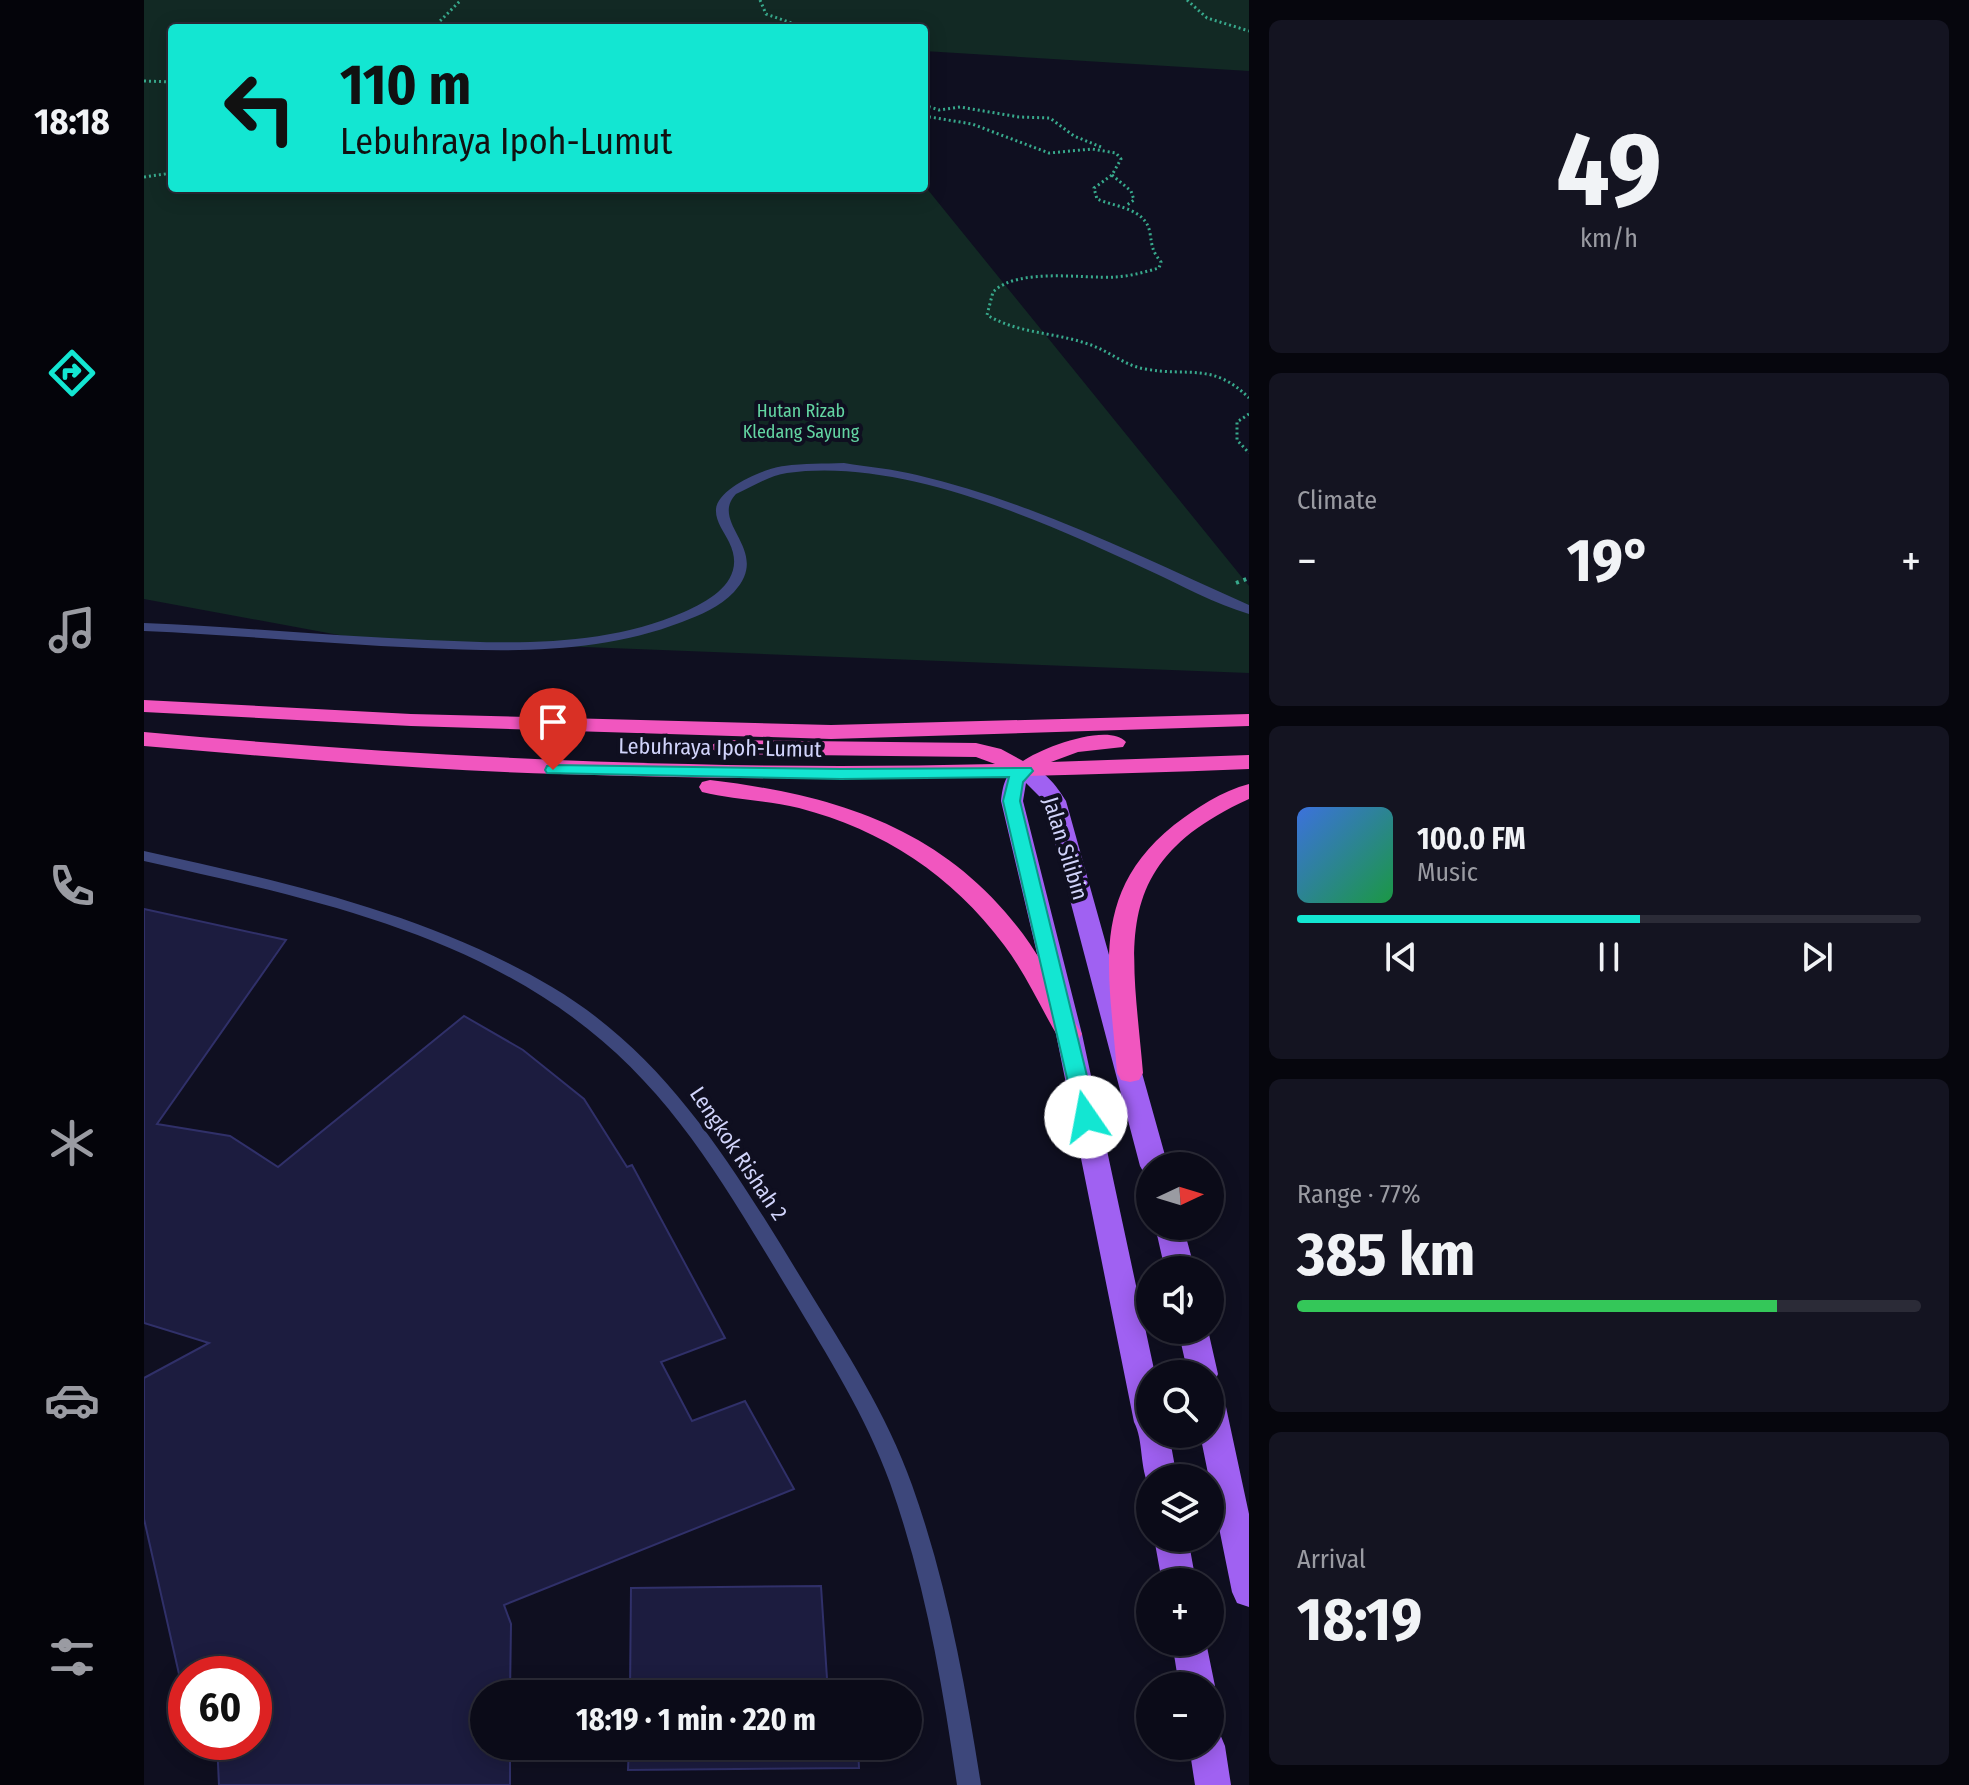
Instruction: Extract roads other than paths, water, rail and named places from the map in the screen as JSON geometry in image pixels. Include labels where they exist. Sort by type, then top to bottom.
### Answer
[{"type":"highway","name":"Lebuhraya Ipoh-Lumut","points":[[144,706],[411,720],[831,732],[1249,720]]},
{"type":"highway","points":[[144,706],[273,722],[475,738],[726,747],[976,750],[993,754],[1025,771],[1053,751],[1070,746],[1249,736]]},
{"type":"highway","name":"Lebuhraya Ipoh-Lumut","points":[[144,739],[356,759],[506,768],[826,774],[1025,771],[1249,762]]},
{"type":"highway","points":[[506,768],[780,794],[818,804],[889,831],[962,881],[990,910],[1014,941],[1069,1034]]},
{"type":"highway","points":[[1130,1073],[1122,936],[1125,909],[1139,880],[1180,831],[1214,808],[1249,791]]},
{"type":"main road","name":"Jalan Silibin","points":[[1137,1360],[1069,1034],[1012,801],[1015,781],[1025,771],[1047,788],[1055,801],[1150,1152]]},
{"type":"main road","points":[[1219,1448],[1249,1592]]},
{"type":"main road","points":[[1209,1760],[1213,1785]]},
{"type":"street","points":[[144,627],[484,646],[572,643],[659,626],[716,600],[733,587],[741,569],[740,552],[723,520],[721,505],[728,493],[764,473],[807,467],[857,468],[910,477],[985,497],[1091,538],[1249,610]]},
{"type":"street","name":"Lengkok Rishah 2","points":[[144,856],[335,904],[444,940],[547,991],[597,1025],[643,1063],[684,1110],[725,1167],[834,1349],[888,1450],[924,1556],[952,1674],[969,1785]]},
{"type":"park label","name":"Hutan Rizab Kledang Sayung","points":[[801,421]]}]
